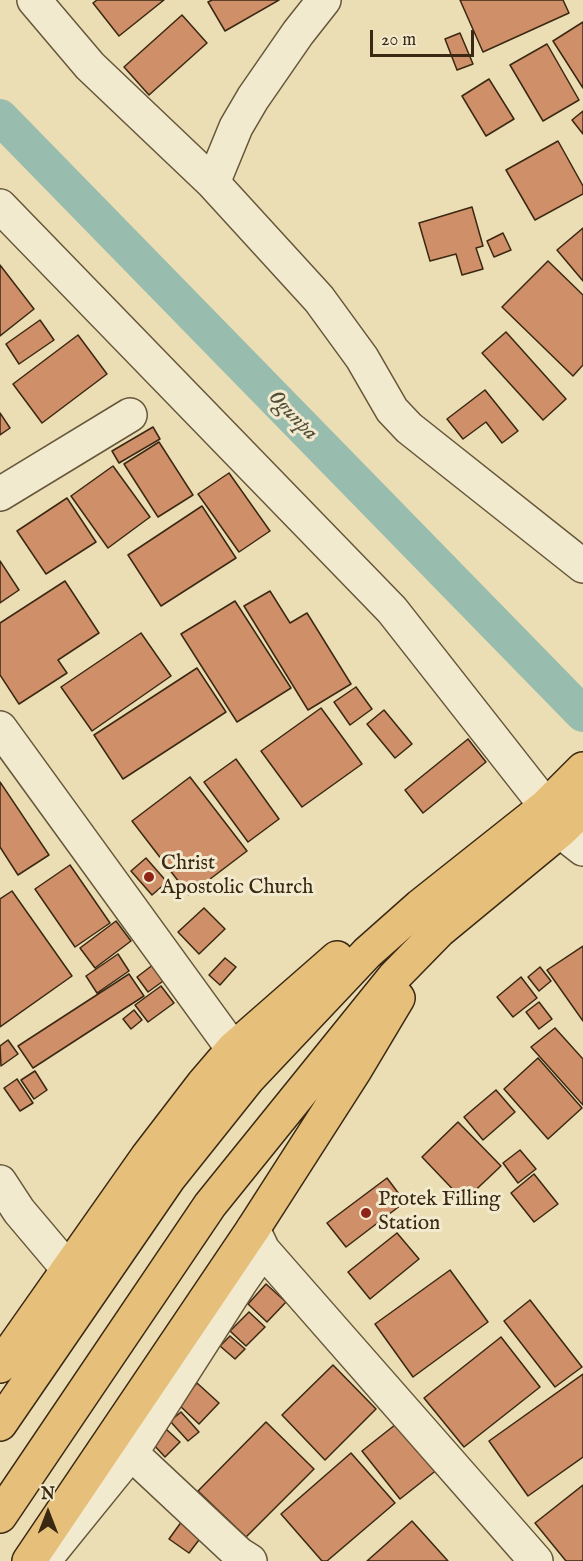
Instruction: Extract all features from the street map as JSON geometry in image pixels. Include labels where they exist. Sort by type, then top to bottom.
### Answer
[{"type":"highway","points":[[0,1424],[169,1178],[248,1079],[367,953],[430,918],[563,829],[579,786]]},
{"type":"highway","points":[[0,1366],[147,1157],[233,1049],[335,959],[430,918]]},
{"type":"highway","points":[[0,1516],[210,1205],[394,977],[430,918]]},
{"type":"highway","points":[[29,1561],[258,1239],[355,1070],[430,918]]},
{"type":"street","points":[[34,0],[90,66],[213,183],[319,299],[362,358],[392,410],[409,428],[583,566]]},
{"type":"street","points":[[213,183],[236,127],[253,98],[324,0]]},
{"type":"street","points":[[0,206],[392,610],[563,829]]},
{"type":"street","points":[[0,494],[130,415]]},
{"type":"street","points":[[0,728],[233,1049]]},
{"type":"street","points":[[0,1182],[68,1269]]},
{"type":"street","points":[[43,1561],[131,1453],[240,1283],[258,1239],[536,1561]]},
{"type":"street","points":[[131,1453],[238,1554],[250,1561]]},
{"type":"building","points":[[97,0],[164,0],[119,36],[93,3]]},
{"type":"building","points":[[212,0],[279,0],[225,31],[208,2]]},
{"type":"building","points":[[460,0],[563,0],[569,13],[483,52]]},
{"type":"building","points":[[182,15],[207,43],[149,95],[124,67]]},
{"type":"building","points":[[583,22],[583,88],[553,41]]},
{"type":"building","points":[[460,33],[473,64],[457,70],[445,39]]},
{"type":"building","points":[[547,44],[579,100],[543,121],[510,65]]},
{"type":"building","points":[[489,79],[514,119],[486,136],[462,96]]},
{"type":"building","points":[[583,111],[583,134],[572,120]]},
{"type":"building","points":[[558,141],[583,186],[583,194],[535,220],[506,170]]},
{"type":"building","points":[[472,207],[483,246],[476,248],[483,269],[462,275],[456,254],[430,261],[419,223]]},
{"type":"building","points":[[583,228],[583,281],[557,250]]},
{"type":"building","points":[[503,233],[511,250],[494,257],[487,241]]},
{"type":"building","points":[[548,261],[583,295],[583,365],[573,376],[502,307]]},
{"type":"building","points":[[0,265],[34,309],[0,336]]},
{"type":"building","points":[[40,320],[54,340],[19,364],[6,344]]},
{"type":"building","points":[[506,332],[566,399],[543,420],[482,353]]},
{"type":"building","points":[[78,335],[107,374],[42,423],[13,384]]},
{"type":"building","points":[[485,390],[518,431],[502,443],[486,422],[463,439],[447,419]]},
{"type":"building","points":[[0,413],[10,428],[0,435]]},
{"type":"building","points":[[153,427],[160,439],[119,463],[112,451]]},
{"type":"building","points":[[159,442],[193,495],[158,517],[124,464]]},
{"type":"building","points":[[113,466],[150,517],[108,548],[71,496]]},
{"type":"building","points":[[229,473],[270,531],[239,552],[198,494]]},
{"type":"building","points":[[67,498],[96,542],[46,574],[17,531]]},
{"type":"building","points":[[202,506],[236,558],[161,606],[128,555]]},
{"type":"building","points":[[0,561],[19,590],[0,603]]},
{"type":"building","points":[[65,581],[99,633],[58,660],[67,673],[19,704],[0,675],[0,623]]},
{"type":"building","points":[[270,591],[290,623],[307,613],[351,684],[308,710],[244,606]]},
{"type":"building","points":[[235,601],[291,688],[237,722],[181,634]]},
{"type":"building","points":[[141,633],[171,676],[92,731],[61,687]]},
{"type":"building","points":[[197,668],[226,712],[123,779],[94,735]]},
{"type":"building","points":[[356,687],[372,709],[350,725],[334,702]]},
{"type":"building","points":[[321,708],[362,764],[302,807],[261,751]]},
{"type":"building","points":[[384,710],[412,744],[395,758],[367,724]]},
{"type":"building","points":[[468,739],[486,762],[423,813],[405,790]]},
{"type":"building","points":[[236,759],[279,819],[248,842],[204,782]]},
{"type":"building","points":[[190,777],[247,851],[189,895],[132,821]]},
{"type":"building","points":[[0,782],[49,855],[18,875],[0,847]]},
{"type":"building","name":"Christ Apostolic Church","points":[[146,858],[167,882],[152,895],[131,871]]},
{"type":"building","points":[[70,865],[110,923],[75,947],[35,889]]},
{"type":"building","points":[[12,891],[72,976],[0,1027],[0,899]]},
{"type":"building","points":[[204,908],[225,929],[199,954],[178,932]]},
{"type":"building","points":[[116,921],[131,941],[95,968],[80,948]]},
{"type":"building","points":[[583,946],[583,1021],[547,970]]},
{"type":"building","points":[[118,954],[129,971],[97,993],[86,976]]},
{"type":"building","points":[[225,958],[236,967],[220,985],[209,975]]},
{"type":"building","points":[[154,964],[166,979],[148,992],[137,977]]},
{"type":"building","points":[[540,967],[551,981],[539,991],[528,977]]},
{"type":"building","points":[[129,974],[144,996],[33,1068],[18,1046]]},
{"type":"building","points":[[521,977],[537,998],[513,1017],[497,997]]},
{"type":"building","points":[[161,986],[174,1003],[148,1022],[135,1005]]},
{"type":"building","points":[[539,1002],[552,1019],[539,1029],[526,1012]]},
{"type":"building","points":[[134,1010],[142,1020],[131,1029],[123,1019]]},
{"type":"building","points":[[555,1028],[583,1059],[583,1105],[531,1047]]},
{"type":"building","points":[[8,1040],[18,1054],[1,1066],[0,1046]]},
{"type":"building","points":[[538,1058],[582,1108],[548,1139],[504,1089]]},
{"type":"building","points":[[35,1071],[47,1090],[34,1099],[21,1080]]},
{"type":"building","points":[[17,1079],[33,1103],[20,1111],[4,1088]]},
{"type":"building","points":[[496,1090],[515,1112],[483,1140],[464,1117]]},
{"type":"building","points":[[458,1122],[501,1166],[464,1201],[422,1157]]},
{"type":"building","points":[[520,1150],[536,1169],[518,1183],[503,1163]]},
{"type":"building","points":[[534,1174],[558,1204],[534,1222],[511,1193]]},
{"type":"building","name":"Protek Filling Station","points":[[387,1178],[405,1202],[346,1247],[327,1223]]},
{"type":"building","points":[[397,1233],[419,1259],[370,1299],[348,1272]]},
{"type":"building","points":[[450,1270],[488,1322],[413,1377],[375,1324]]},
{"type":"building","points":[[266,1284],[286,1302],[267,1322],[248,1304]]},
{"type":"building","points":[[530,1300],[582,1367],[555,1387],[504,1321]]},
{"type":"building","points":[[249,1312],[265,1327],[246,1346],[230,1331]]},
{"type":"building","points":[[230,1336],[245,1349],[235,1359],[220,1346]]},
{"type":"building","points":[[501,1337],[540,1387],[464,1447],[424,1398]]},
{"type":"building","points":[[333,1365],[376,1409],[325,1460],[282,1415]]},
{"type":"building","points":[[583,1374],[583,1457],[528,1496],[489,1441]]},
{"type":"building","points":[[197,1383],[219,1403],[199,1424],[178,1404]]},
{"type":"building","points":[[181,1412],[199,1432],[188,1441],[170,1421]]},
{"type":"building","points":[[405,1417],[443,1465],[400,1499],[362,1451]]},
{"type":"building","points":[[266,1422],[314,1469],[246,1537],[198,1491]]},
{"type":"building","points":[[166,1429],[180,1442],[165,1457],[152,1443]]},
{"type":"building","points":[[351,1453],[395,1503],[327,1561],[322,1561],[281,1514]]},
{"type":"building","points":[[583,1485],[583,1561],[566,1561],[535,1523]]},
{"type":"building","points":[[182,1521],[202,1536],[189,1553],[169,1539]]},
{"type":"building","points":[[412,1521],[448,1561],[367,1561]]},
{"type":"waterway","name":"Ogunpa","points":[[0,117],[583,714]]},
{"type":"place","name":"Christ Apostolic Church","points":[[149,877]]},
{"type":"place","name":"Protek Filling Station","points":[[366,1213]]}]
